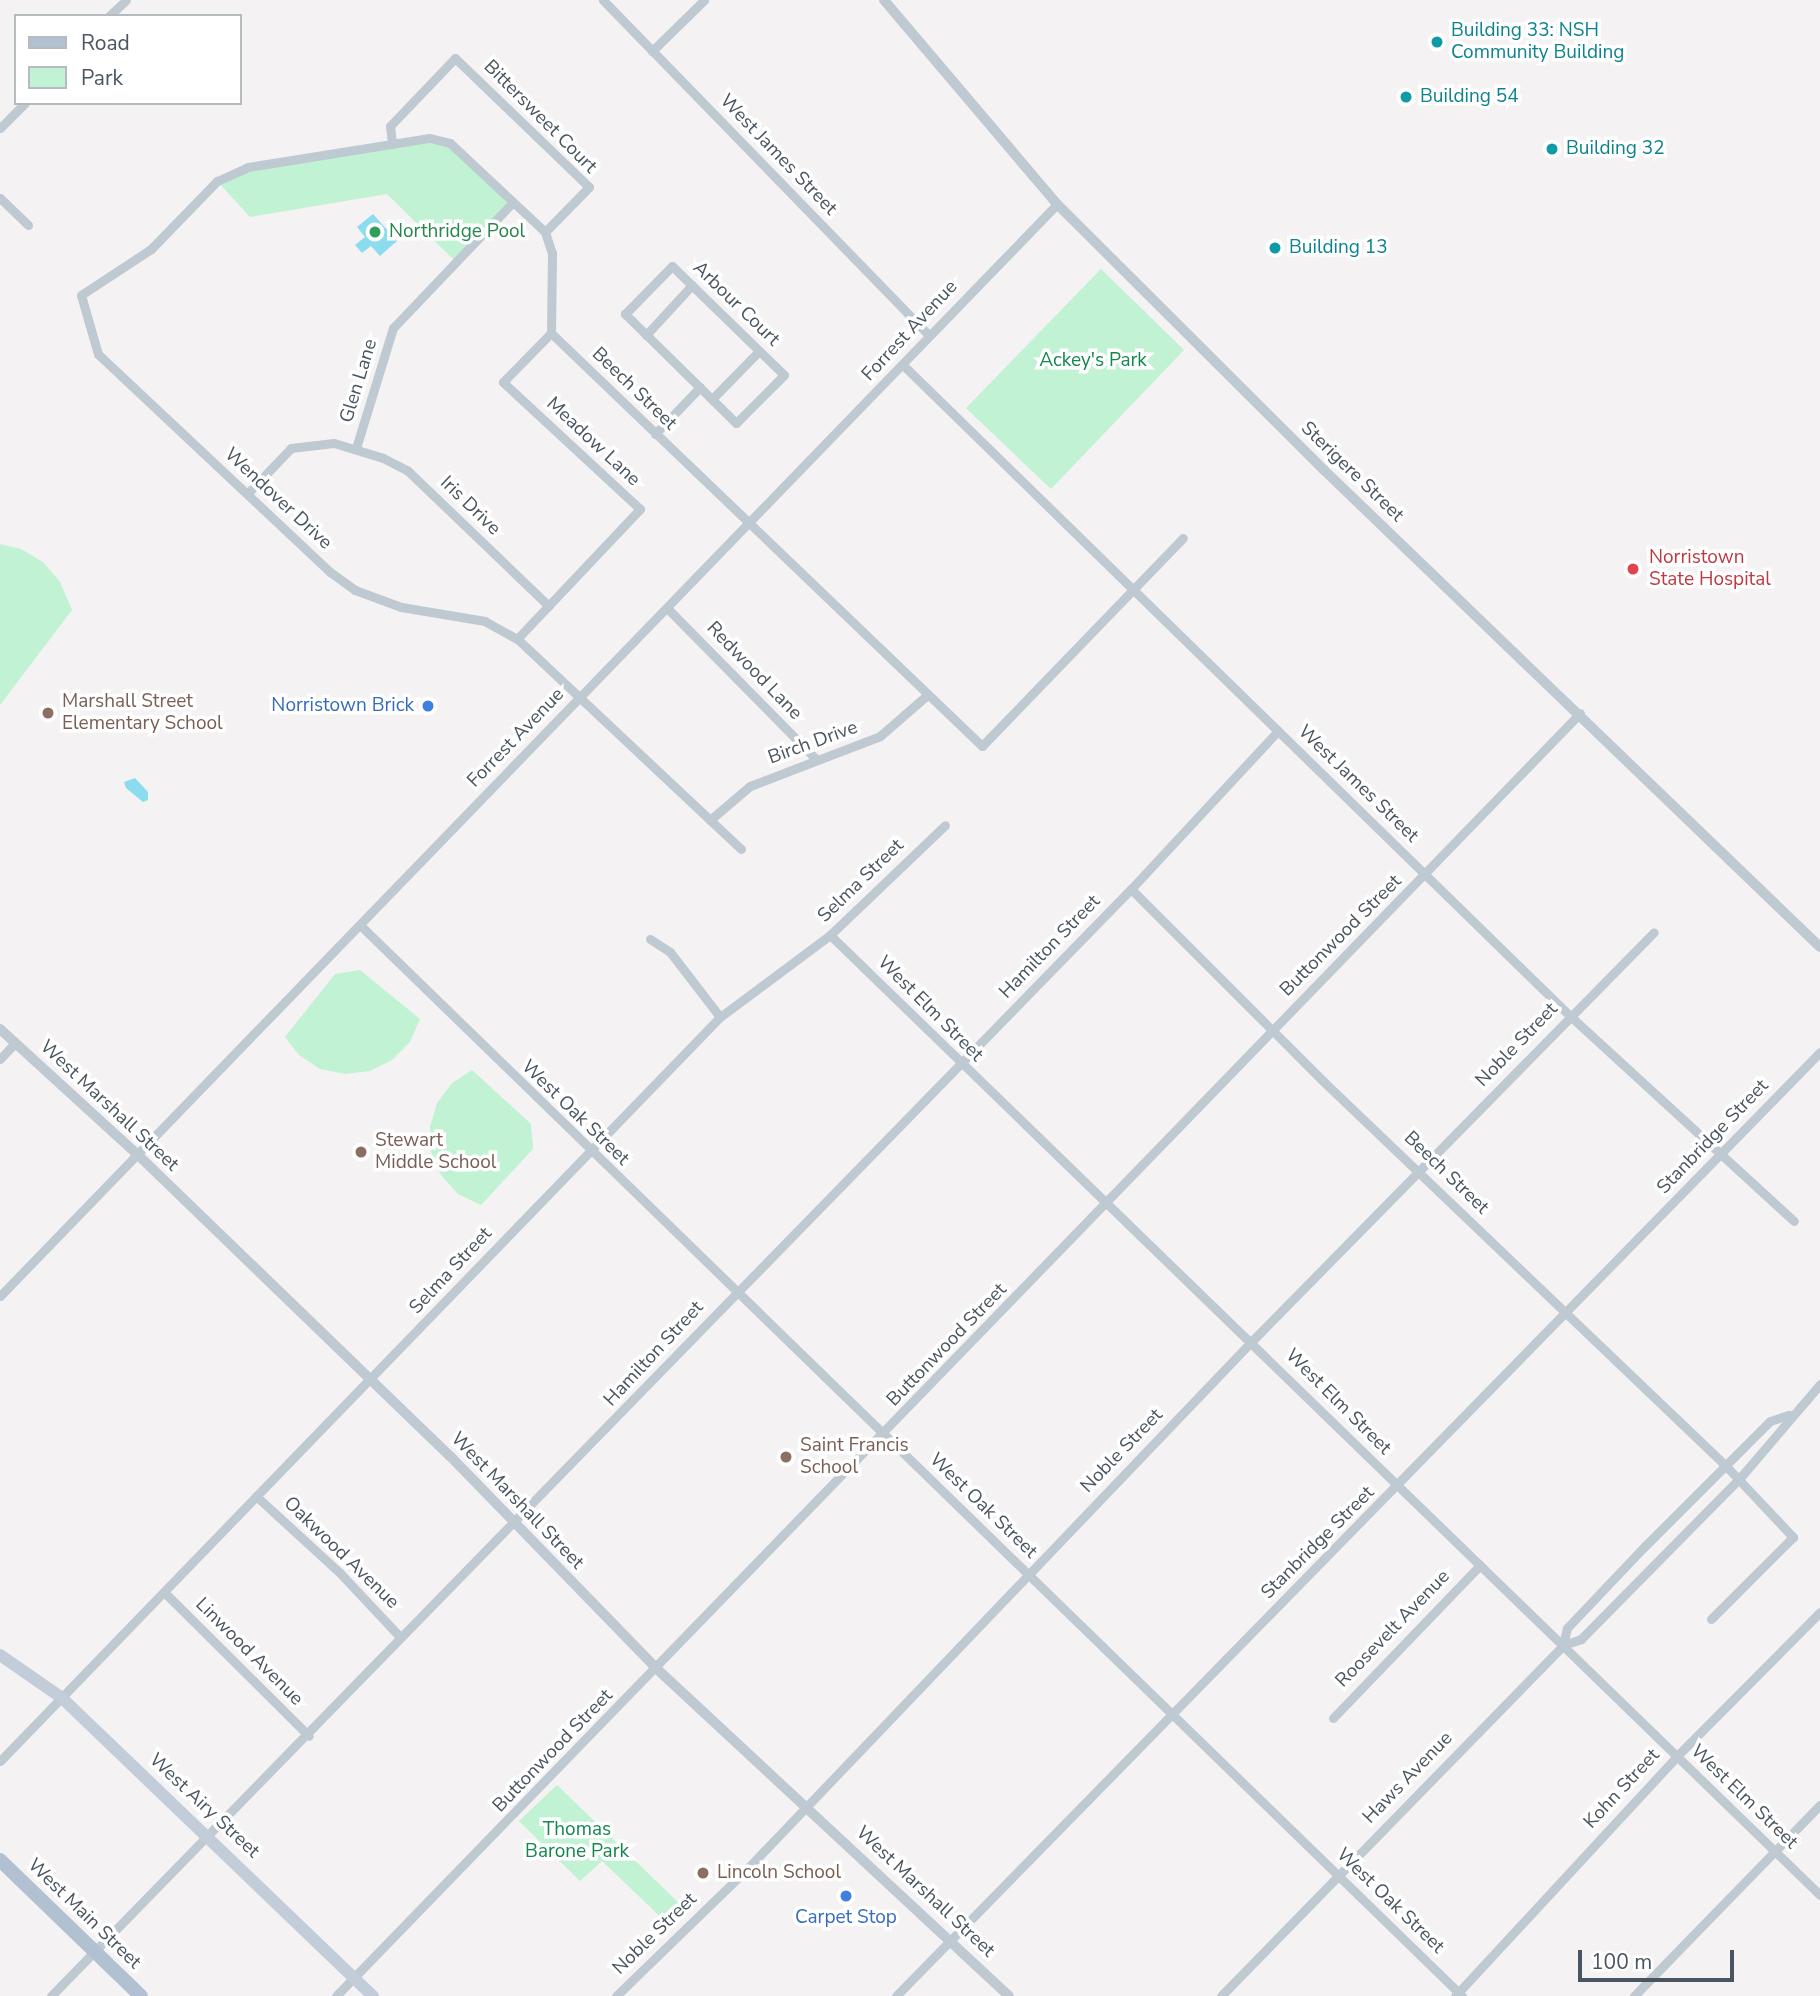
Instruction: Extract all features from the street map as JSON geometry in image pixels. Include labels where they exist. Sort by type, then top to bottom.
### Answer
[{"type":"main road","name":"West Airy Street","points":[[0,1655],[62,1698],[373,1996]]},
{"type":"main road","name":"West Main Street","points":[[0,1860],[141,1996]]},
{"type":"street","points":[[111,14],[126,0]]},
{"type":"street","name":"West James Street","points":[[603,0],[929,334]]},
{"type":"street","points":[[652,51],[704,0]]},
{"type":"street","name":"Sterigere Street","points":[[884,0],[1057,204],[1324,470],[1580,713],[1820,947]]},
{"type":"street","name":"Bittersweet Court","points":[[392,144],[390,126],[455,58],[589,187],[545,232]]},
{"type":"street","points":[[0,128],[23,105]]},
{"type":"street","points":[[392,144],[430,138],[450,143],[545,232],[552,253],[551,332]]},
{"type":"street","name":"Wendover Drive","points":[[392,144],[248,167],[216,181],[151,249],[81,295],[98,354],[330,572],[355,590],[401,607],[485,621],[517,639],[580,698]]},
{"type":"street","points":[[0,198],[28,225]]},
{"type":"street","name":"Glen Lane","points":[[356,449],[393,327],[513,202]]},
{"type":"street","name":"Forrest Avenue","points":[[0,1296],[1057,204]]},
{"type":"street","name":"Arbour Court","points":[[672,266],[784,375],[736,423],[646,335],[625,314],[672,266]]},
{"type":"street","points":[[646,335],[692,285]]},
{"type":"street","name":"Beech Street","points":[[551,332],[926,696],[982,746],[1135,591]]},
{"type":"street","name":"Meadow Lane","points":[[517,639],[640,509],[503,382],[551,332]]},
{"type":"street","points":[[712,399],[759,351]]},
{"type":"street","name":"West James Street","points":[[903,365],[1569,1015],[1719,1156],[1794,1222]]},
{"type":"street","points":[[655,434],[700,387]]},
{"type":"street","name":"Iris Drive","points":[[248,493],[291,448],[334,443],[356,449],[408,471],[549,606]]},
{"type":"street","points":[[1135,591],[1183,538]]},
{"type":"street","name":"Redwood Lane","points":[[667,608],[815,758]]},
{"type":"street","name":"Birch Drive","points":[[710,820],[750,786],[815,758],[847,751],[880,736],[926,696]]},
{"type":"street","points":[[580,698],[741,849]]},
{"type":"street","name":"Buttonwood Street","points":[[336,1996],[884,1435],[1106,1206],[1273,1028],[1580,713]]},
{"type":"street","name":"Hamilton Street","points":[[51,1996],[166,1883],[208,1835],[309,1736],[400,1637],[514,1524],[735,1292],[1131,889],[1278,731]]},
{"type":"street","name":"Selma Street","points":[[0,1761],[720,1017],[830,935],[945,825]]},
{"type":"street","name":"Beech Street","points":[[1131,889],[1273,1028],[1324,1083],[1421,1171],[1726,1466],[1793,1537],[1711,1619]]},
{"type":"street","name":"West Oak Street","points":[[360,925],[588,1151],[1173,1714],[1458,1995]]},
{"type":"street","name":"Noble Street","points":[[616,1996],[807,1805],[1252,1341],[1421,1171],[1569,1015],[1654,932]]},
{"type":"street","name":"West Elm Street","points":[[830,935],[1106,1206],[1252,1341],[1820,1895]]},
{"type":"street","points":[[650,939],[670,952],[720,1017]]},
{"type":"street","name":"West Marshall Street","points":[[0,1029],[136,1153],[369,1382],[450,1456],[657,1668],[1009,1996]]},
{"type":"street","points":[[0,1059],[15,1043]]},
{"type":"street","name":"Stanbridge Street","points":[[896,1996],[1399,1486],[1820,1052]]},
{"type":"street","name":"Haws Avenue","points":[[1221,1996],[1563,1646],[1581,1639],[1649,1572],[1783,1431],[1790,1415],[1820,1384]]},
{"type":"street","name":"Haws Avenue","points":[[1563,1646],[1567,1628],[1770,1421],[1790,1415]]},
{"type":"street","name":"Oakwood Avenue","points":[[256,1496],[340,1573],[400,1637]]},
{"type":"street","points":[[1636,1558],[1649,1572]]},
{"type":"street","name":"Roosevelt Avenue","points":[[1333,1718],[1480,1565]]},
{"type":"street","name":"Linwood Avenue","points":[[164,1592],[309,1736]]},
{"type":"street","name":"Kohn Street","points":[[1458,1995],[1677,1756],[1820,1612]]},
{"type":"street","points":[[1634,1996],[1820,1805]]},
{"type":"green space","points":[[430,138],[450,143],[513,202],[455,261],[387,194],[250,217],[217,181],[248,167]]},
{"type":"green space","name":"Ackey's Park","points":[[1101,269],[1184,350],[1051,489],[966,408]]},
{"type":"green space","points":[[0,544],[21,549],[43,562],[60,582],[72,610],[0,705]]},
{"type":"green space","points":[[360,970],[420,1019],[410,1042],[392,1060],[370,1071],[345,1074],[320,1069],[299,1055],[285,1037],[335,974]]},
{"type":"green space","points":[[472,1070],[531,1124],[533,1149],[481,1205],[458,1194],[441,1175],[431,1152],[430,1127],[437,1103],[452,1083]]},
{"type":"green space","name":"Thomas Barone Park","points":[[557,1785],[684,1908],[668,1924],[602,1861],[580,1881],[519,1821]]},
{"type":"water","name":"Northridge Pool","points":[[373,214],[397,241],[380,256],[371,246],[362,253],[355,245],[365,237],[357,227]]},
{"type":"water","points":[[135,778],[148,792],[148,800],[143,802],[126,788],[124,782]]},
{"type":"place","name":"Building 33: NSH Community Building","points":[[1437,42]]},
{"type":"place","name":"Building 54","points":[[1406,97]]},
{"type":"place","name":"Building 32","points":[[1552,149]]},
{"type":"place","name":"Northridge Pool","points":[[375,232]]},
{"type":"place","name":"Building 13","points":[[1275,248]]},
{"type":"place","name":"Norristown State Hospital","points":[[1633,569]]},
{"type":"place","name":"Norristown Brick","points":[[428,706]]},
{"type":"place","name":"Marshall Street Elementary School","points":[[48,713]]},
{"type":"place","name":"Stewart Middle School","points":[[361,1152]]},
{"type":"place","name":"Saint Francis School","points":[[786,1457]]},
{"type":"place","name":"Lincoln School","points":[[703,1873]]},
{"type":"place","name":"Carpet Stop","points":[[846,1896]]}]
